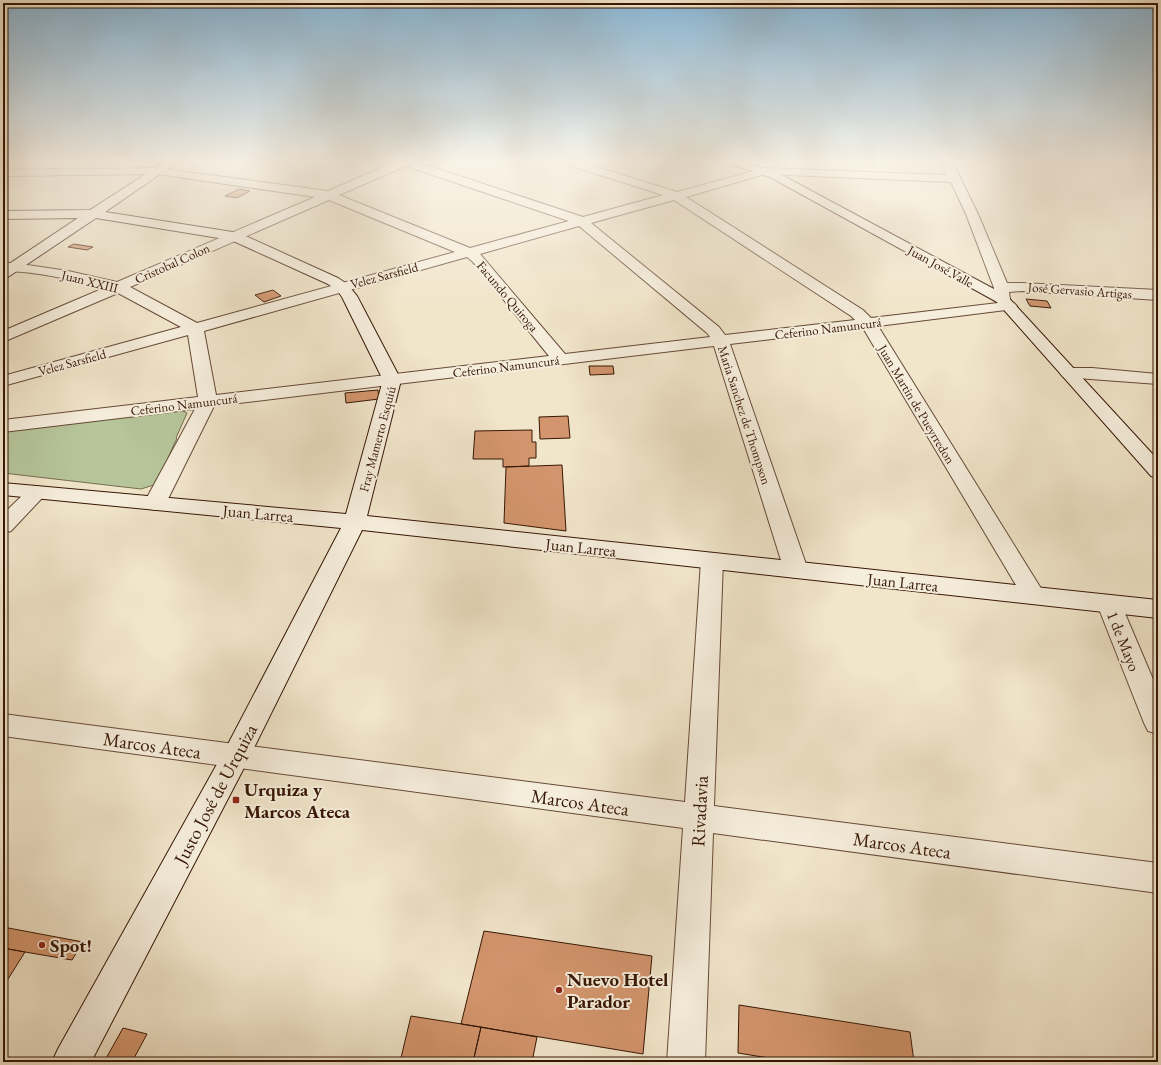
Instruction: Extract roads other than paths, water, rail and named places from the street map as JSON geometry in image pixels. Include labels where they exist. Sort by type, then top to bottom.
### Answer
[{"type":"street","points":[[7,269],[99,211]]},
{"type":"street","name":"Cristobal Colon","points":[[3,337],[292,211]]},
{"type":"street","name":"Facundo Quiroga","points":[[366,211],[470,253],[478,259],[560,359]]},
{"type":"street","name":"Maria Sanchez de Thompson","points":[[549,211],[581,222],[713,330],[721,341],[796,570]]},
{"type":"street","name":"Velez Sarsfield","points":[[3,381],[620,211]]},
{"type":"street","name":"Juan Martin de Pueyrredon","points":[[699,211],[857,313],[868,323],[1034,596]]},
{"type":"street","name":"Juan José Valle","points":[[840,211],[1004,298],[1069,374],[1158,472]]},
{"type":"street","points":[[970,211],[1004,298]]},
{"type":"street","name":"Fray Mamerto Esquiú","points":[[3,215],[94,214],[234,236],[342,287],[349,296],[392,380],[355,522]]},
{"type":"street","name":"Juan XXIII","points":[[7,269],[68,275],[119,287],[195,328]]},
{"type":"street","name":"José Gervasio Artigas","points":[[1004,298],[1022,287],[1158,295]]},
{"type":"street","name":"Ceferino Namuncurá","points":[[3,426],[868,323],[1004,298]]},
{"type":"street","points":[[155,503],[208,401],[195,328]]},
{"type":"street","points":[[1069,374],[1092,373],[1158,379]]},
{"type":"street","name":"Juan Larrea","points":[[3,489],[355,522],[1158,609]]},
{"type":"street","points":[[3,526],[37,492]]},
{"type":"street","name":"Justo José de Urquiza","points":[[71,1062],[236,756],[355,522]]},
{"type":"street","name":"Rivadavia","points":[[686,1062],[712,561]]},
{"type":"street","name":"1 de Mayo","points":[[1109,604],[1158,723]]},
{"type":"street","name":"Marcos Ateca","points":[[3,725],[1158,878]]},
{"type":"place","name":"Urquiza y Marcos Ateca","points":[[236,800]]},
{"type":"place","name":"Spot!","points":[[42,945]]},
{"type":"place","name":"Nuevo Hotel Parador","points":[[559,990]]}]
